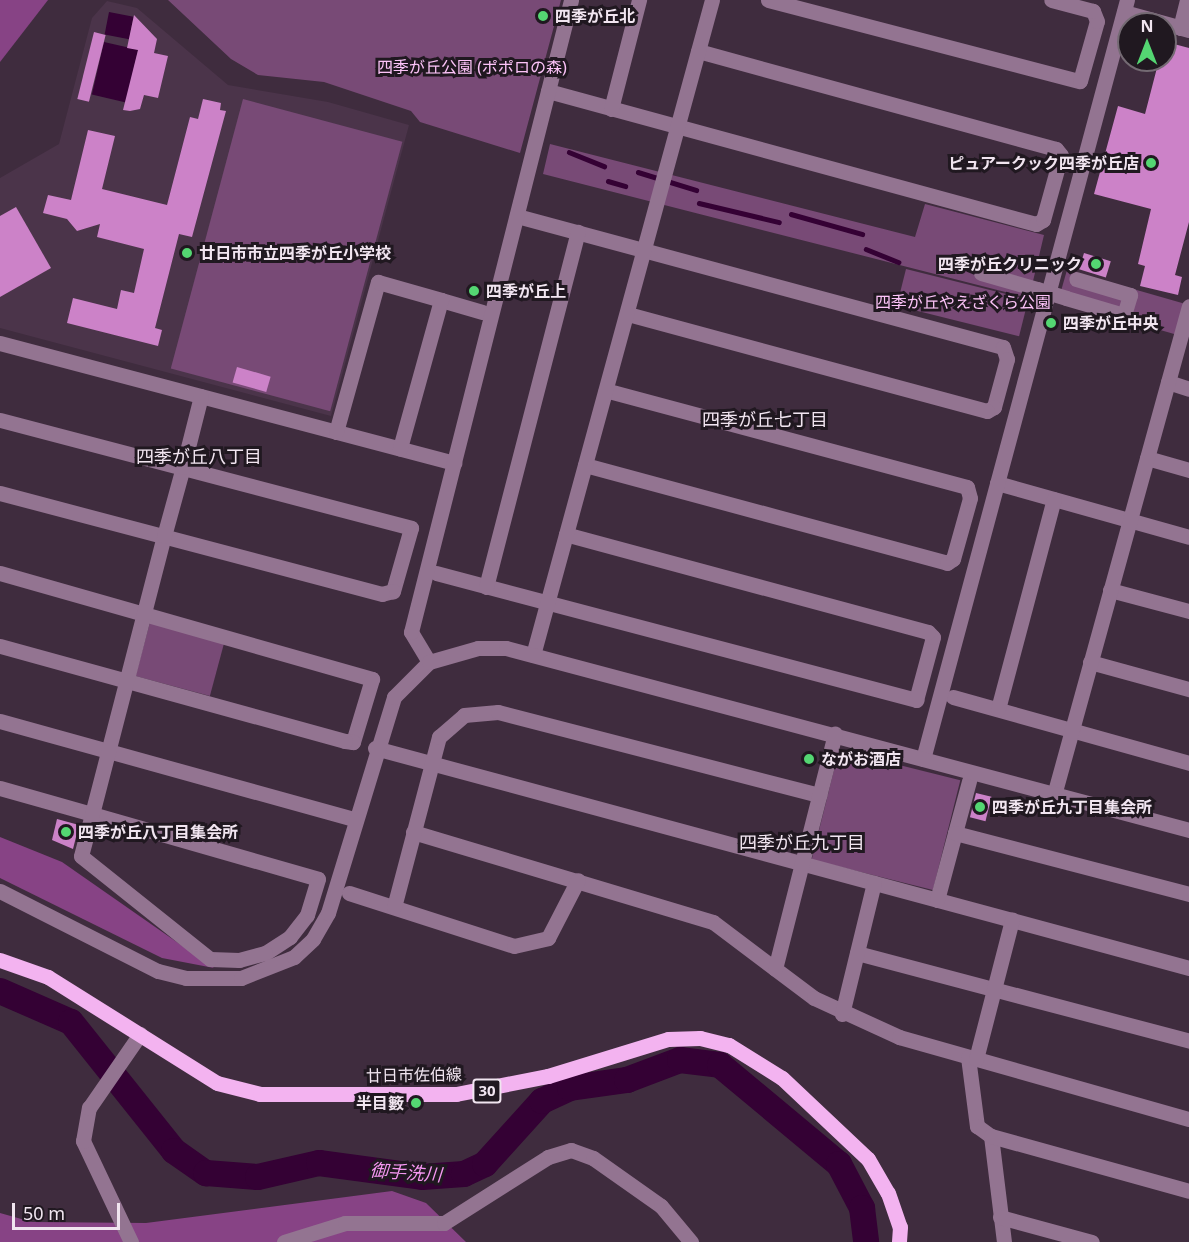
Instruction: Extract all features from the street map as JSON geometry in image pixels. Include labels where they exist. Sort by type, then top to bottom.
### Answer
[{"type":"main road","name":"廿日市佐伯線","points":[[0,960],[48,976],[217,1083],[260,1094],[466,1093],[548,1076],[668,1039],[700,1038],[729,1045],[782,1078],[868,1159],[888,1193],[900,1227],[899,1242]]},
{"type":"street","points":[[429,662],[411,632],[572,0]]},
{"type":"street","points":[[611,108],[639,0]]},
{"type":"street","points":[[533,656],[712,0]]},
{"type":"street","points":[[768,0],[1080,81],[1096,21],[1093,11],[1051,0]]},
{"type":"street","points":[[923,759],[1125,6],[1184,29],[1187,0]]},
{"type":"street","points":[[548,91],[1036,224],[1046,210],[1061,155],[1056,149],[698,51]]},
{"type":"street","points":[[517,216],[1004,348],[1007,359],[994,407],[987,411],[627,314]]},
{"type":"street","points":[[486,587],[578,232]]},
{"type":"street","points":[[981,273],[1124,315],[1130,295],[1076,279]]},
{"type":"street","points":[[336,432],[378,282],[482,312]]},
{"type":"street","points":[[400,448],[441,300]]},
{"type":"street","points":[[1054,795],[1189,306]]},
{"type":"street","points":[[0,343],[454,463]]},
{"type":"street","points":[[1168,382],[1189,389]]},
{"type":"street","points":[[585,465],[947,563],[953,559],[970,498],[967,487],[606,390]]},
{"type":"street","points":[[0,788],[92,814],[318,879],[307,915],[290,937],[259,955],[210,959],[81,856],[92,814],[108,751],[127,681],[144,612],[201,396]]},
{"type":"street","points":[[0,420],[411,528],[393,591],[382,594],[0,493]]},
{"type":"street","points":[[1147,458],[1189,470]]},
{"type":"street","points":[[997,483],[1189,537]]},
{"type":"street","points":[[998,709],[1054,499]]},
{"type":"street","points":[[436,573],[916,700],[933,637],[928,632],[566,534]]},
{"type":"street","points":[[0,573],[144,612],[372,679],[353,742],[0,646]]},
{"type":"street","points":[[1110,590],[1189,611]]},
{"type":"street","points":[[0,891],[159,971],[213,981],[242,978],[294,957],[313,939],[328,913],[375,748],[394,698],[429,662],[477,648],[533,656],[835,734],[1189,830]]},
{"type":"street","points":[[1090,662],[1189,689]]},
{"type":"street","points":[[953,697],[1189,763]]},
{"type":"street","points":[[394,907],[430,763],[439,737],[451,723],[464,715],[498,712],[819,795]]},
{"type":"street","points":[[0,721],[354,819]]},
{"type":"street","points":[[775,969],[835,734]]},
{"type":"street","points":[[375,748],[1189,968]]},
{"type":"street","points":[[937,900],[969,781]]},
{"type":"street","points":[[413,832],[578,880],[607,894],[713,922],[775,969],[842,1014],[972,1058],[1189,1119]]},
{"type":"street","points":[[955,833],[1189,894]]},
{"type":"street","points":[[349,893],[514,946],[548,938],[578,880]]},
{"type":"street","points":[[842,1014],[874,883]]},
{"type":"street","points":[[1012,920],[994,989],[972,1058],[977,1126],[991,1136],[1189,1191]]},
{"type":"street","points":[[857,953],[1189,1041]]},
{"type":"street","points":[[131,1242],[83,1141],[89,1108],[140,1034]]},
{"type":"street","points":[[991,1136],[1004,1242]]},
{"type":"street","points":[[284,1242],[345,1223],[444,1223],[548,1157],[571,1150],[593,1158],[662,1206],[692,1242]]},
{"type":"street","points":[[1000,1216],[1092,1242]]},
{"type":"shaded area","points":[[0,0],[48,0],[0,62]]},
{"type":"shaded area","name":"廿日市市立四季が丘小学校","points":[[107,1],[137,8],[228,85],[328,102],[409,125],[331,416],[0,328],[0,178],[59,144],[92,18]]},
{"type":"shaded area","points":[[109,12],[134,17],[129,39],[105,35]]},
{"type":"shaded area","points":[[104,42],[138,50],[126,102],[92,95]]},
{"type":"shaded area","points":[[0,837],[62,862],[214,968],[162,958],[0,878]]},
{"type":"shaded area","points":[[392,1191],[426,1203],[466,1242],[0,1242],[0,1213],[32,1222],[146,1223]]},
{"type":"green space","name":"四季が丘公園 (ポポロの森)","points":[[168,0],[561,0],[520,153],[420,122],[411,111],[324,82],[258,75],[231,59]]},
{"type":"green space","points":[[243,99],[402,142],[330,411],[171,368]]},
{"type":"green space","points":[[550,144],[915,237],[925,204],[1044,235],[1029,298],[543,174]]},
{"type":"green space","name":"四季が丘やえざくら公園","points":[[906,269],[1028,299],[1019,336],[897,306]]},
{"type":"green space","points":[[1067,270],[1189,305],[1180,336],[1058,301]]},
{"type":"green space","points":[[150,622],[224,642],[210,696],[136,676]]},
{"type":"green space","points":[[839,750],[960,780],[933,890],[812,860]]},
{"type":"building","points":[[134,15],[157,39],[154,53],[168,56],[158,98],[144,95],[140,109],[130,111],[123,110],[138,50],[127,48]]},
{"type":"building","points":[[94,32],[106,35],[89,102],[77,99]]},
{"type":"building","points":[[1177,45],[1189,48],[1189,222],[1175,275],[1182,277],[1178,295],[1140,286],[1145,266],[1138,264],[1151,209],[1094,194],[1118,106],[1145,114],[1156,72],[1177,72]]},
{"type":"building","points":[[203,99],[221,103],[220,110],[226,111],[192,237],[179,234],[155,328],[162,330],[158,346],[67,323],[73,298],[117,309],[121,290],[134,293],[144,249],[97,237],[100,224],[77,231],[67,219],[43,213],[48,195],[71,200],[88,130],[115,136],[102,189],[167,205],[190,117],[198,119]]},
{"type":"building","points":[[16,207],[51,268],[0,297],[0,216]]},
{"type":"building","name":"四季が丘クリニック","points":[[1084,253],[1111,261],[1106,277],[1079,269]]},
{"type":"building","points":[[237,367],[271,377],[266,392],[233,382]]},
{"type":"building","name":"四季が丘九丁目集会所","points":[[976,793],[992,797],[985,821],[970,817]]},
{"type":"building","name":"四季が丘八丁目集会所","points":[[57,819],[79,825],[73,849],[52,840]]},
{"type":"waterway","points":[[569,152],[604,166]]},
{"type":"waterway","points":[[638,172],[696,190]]},
{"type":"waterway","points":[[608,181],[625,186]]},
{"type":"waterway","points":[[699,203],[779,222]]},
{"type":"waterway","points":[[791,214],[862,234]]},
{"type":"waterway","points":[[866,249],[898,262]]},
{"type":"waterway","name":"御手洗川","points":[[0,991],[71,1022],[174,1151],[206,1173],[258,1177],[319,1163],[422,1177],[464,1174],[485,1164],[542,1101],[570,1088],[627,1080],[680,1060],[720,1065],[839,1164],[862,1208],[866,1242]]},
{"type":"place","name":"四季が丘北","points":[[543,16]]},
{"type":"place","name":"ピュアークック四季が丘店","points":[[1151,163]]},
{"type":"place","name":"廿日市市立四季が丘小学校","points":[[187,253]]},
{"type":"place","name":"四季が丘クリニック","points":[[1096,264]]},
{"type":"place","name":"四季が丘上","points":[[474,291]]},
{"type":"place","name":"四季が丘中央","points":[[1051,323]]},
{"type":"place","name":"ながお酒店","points":[[809,759]]},
{"type":"place","name":"四季が丘九丁目集会所","points":[[980,807]]},
{"type":"place","name":"四季が丘八丁目集会所","points":[[66,832]]},
{"type":"place","name":"半目籔","points":[[416,1103]]},
{"type":"district","name":"四季が丘七丁目","points":[[765,419]]},
{"type":"district","name":"四季が丘八丁目","points":[[199,456]]},
{"type":"district","name":"四季が丘九丁目","points":[[802,842]]}]
